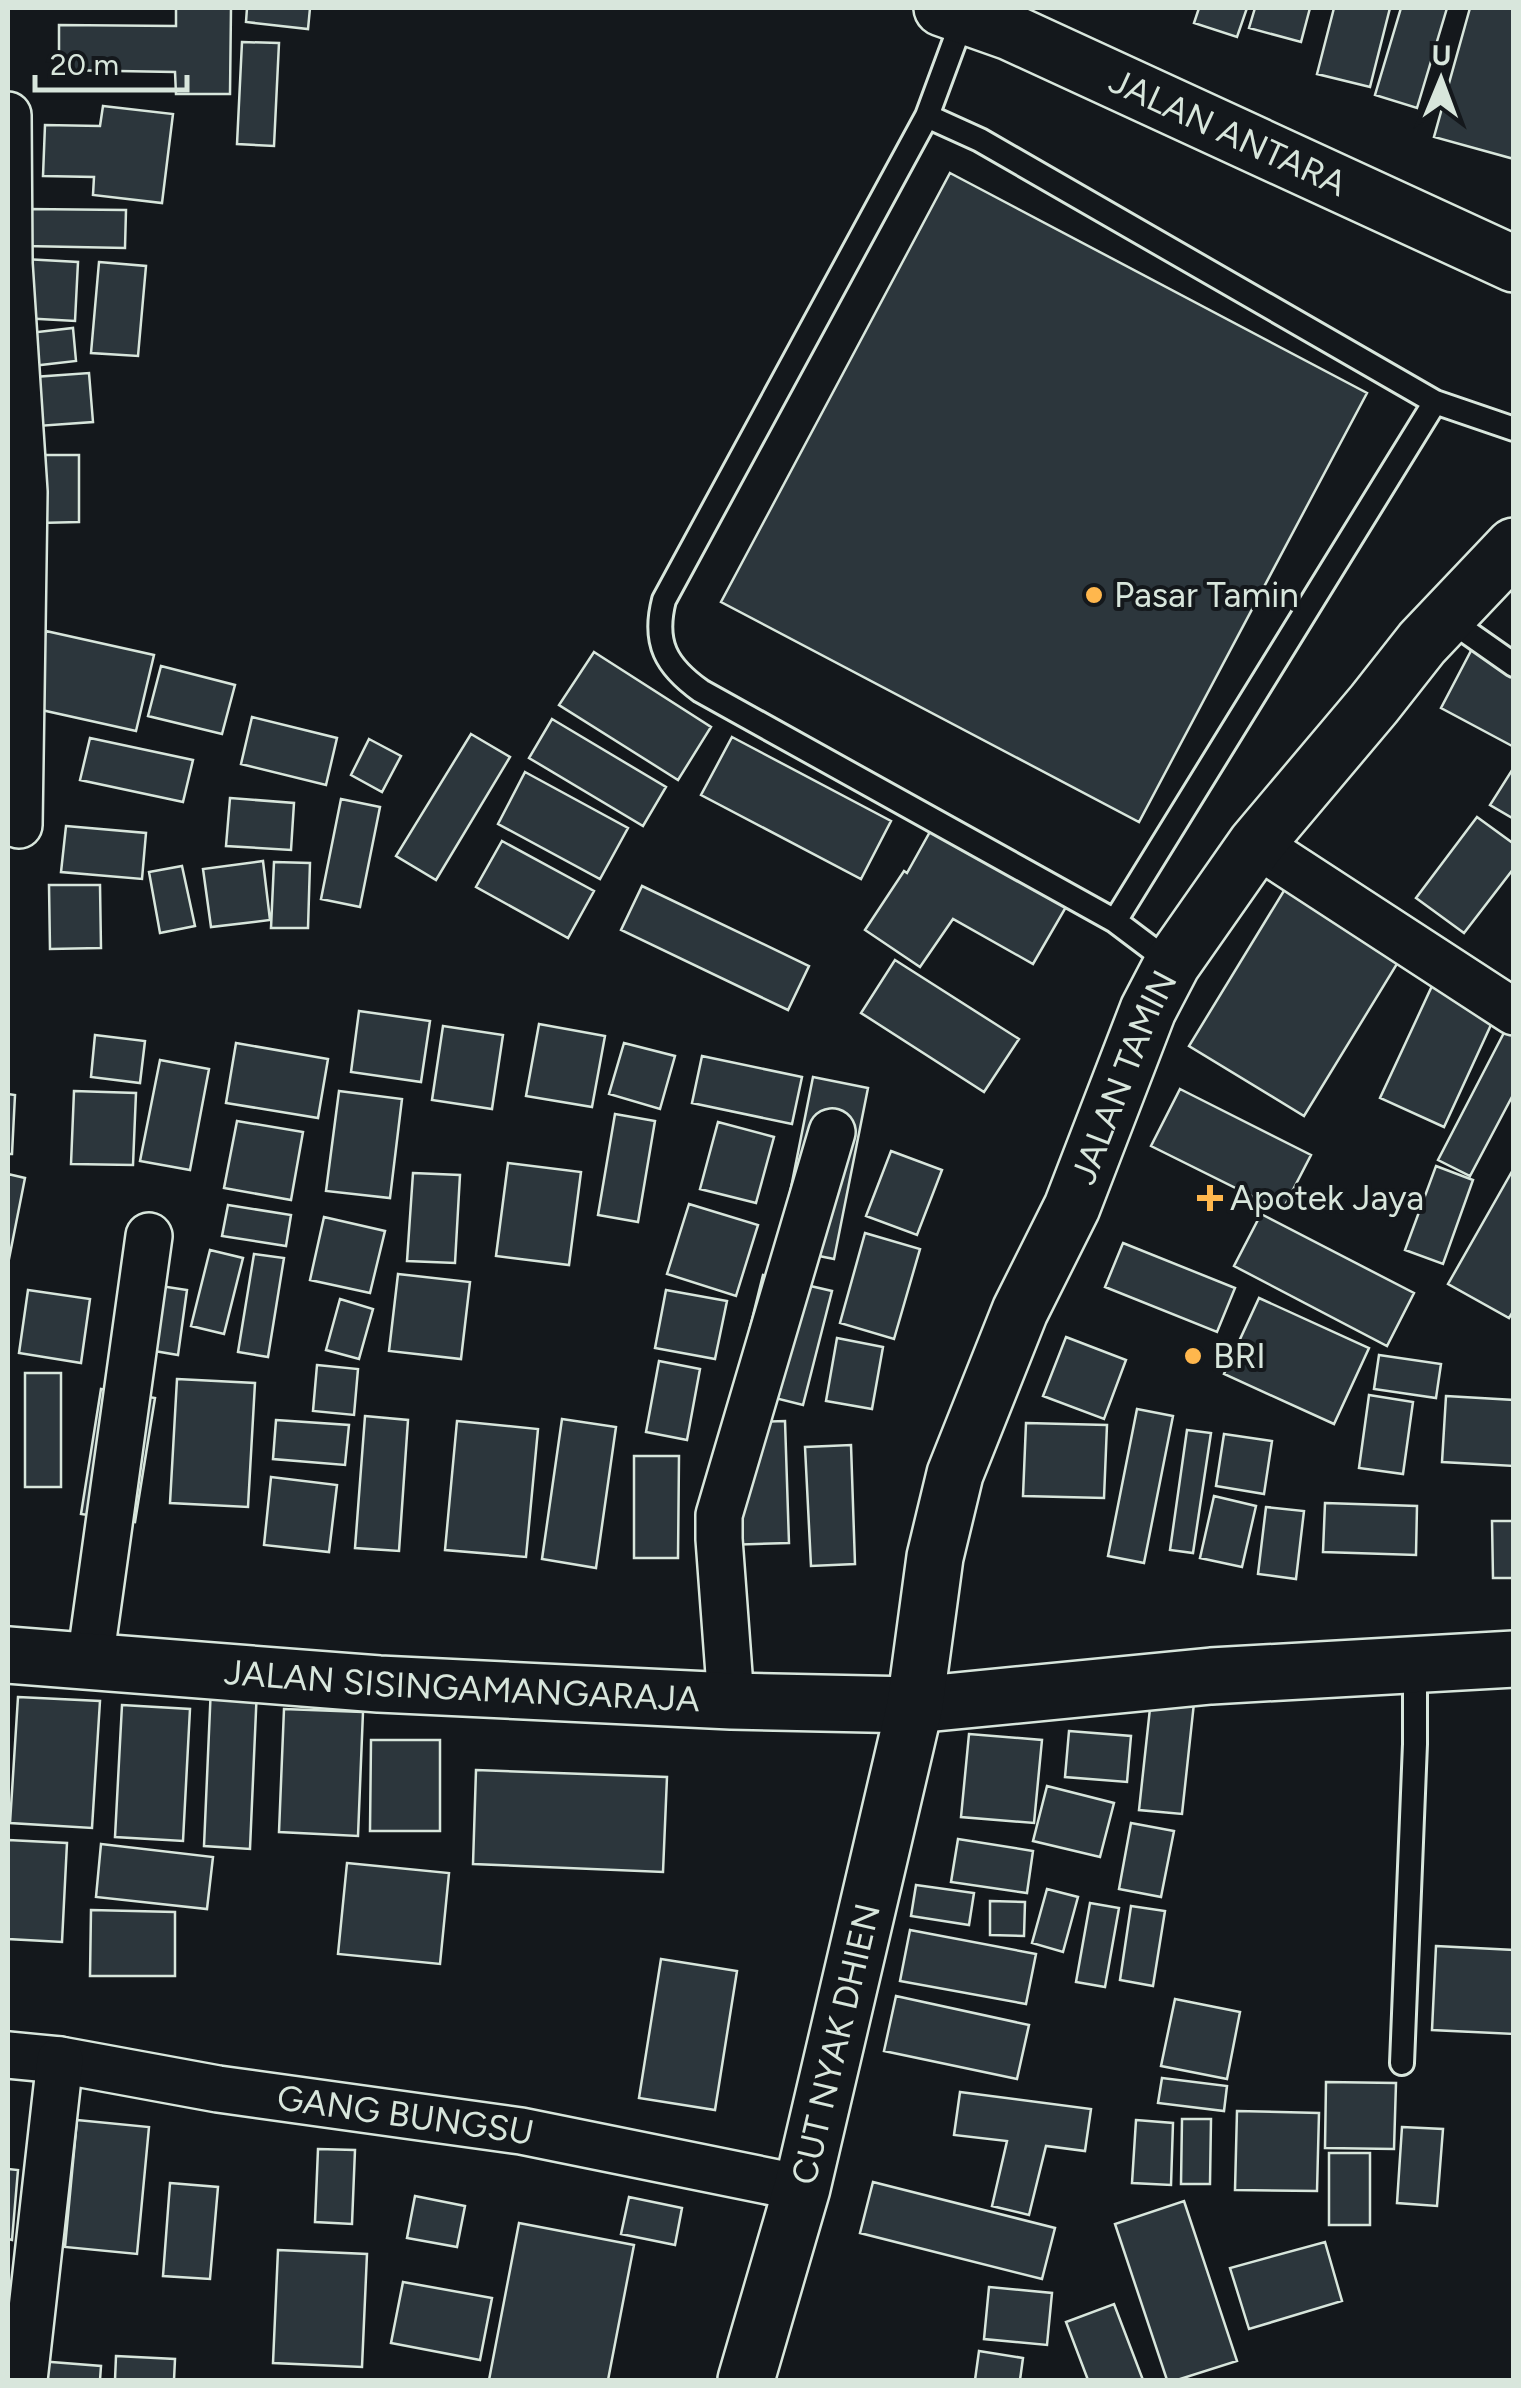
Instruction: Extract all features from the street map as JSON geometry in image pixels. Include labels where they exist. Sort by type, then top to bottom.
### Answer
[{"type":"main road","name":"JALAN ANTARA","points":[[986,16],[1514,264]]},
{"type":"main road","name":"JALAN TAMIN","points":[[915,1705],[935,1557],[955,1474],[1020,1312],[1072,1207],[1148,1010],[1172,964],[1256,844],[1422,643],[1514,546]]},
{"type":"main road","name":"JALAN SISINGAMANGARAJA","points":[[8,1654],[379,1684],[915,1705],[1210,1676],[1514,1659]]},
{"type":"main road","name":"CUT NYAK DHIEN","points":[[746,2380],[802,2188],[915,1705]]},
{"type":"street","points":[[8,115],[9,264],[24,492],[14,642],[18,825]]},
{"type":"street","points":[[1256,844],[1514,1012]]},
{"type":"street","points":[[731,1700],[720,1514],[832,1132]]},
{"type":"street","points":[[90,1661],[149,1236]]},
{"type":"street","name":"GANG BUNGSU","points":[[8,2055],[521,2131],[802,2188]]},
{"type":"street","points":[[24,2380],[60,2060]]},
{"type":"lane","points":[[986,16],[927,116],[664,600],[659,621],[662,641],[667,658],[680,676],[701,691],[1115,921],[1172,964]]},
{"type":"lane","points":[[927,116],[980,140],[1435,402],[1514,429]]},
{"type":"lane","points":[[1115,921],[1435,402]]},
{"type":"lane","points":[[1446,618],[1514,665]]},
{"type":"lane","points":[[1402,2063],[1415,1663]]},
{"type":"building","points":[[176,8],[231,8],[230,94],[176,94],[175,72],[59,70],[59,25],[176,26]]},
{"type":"building","points":[[247,8],[310,8],[308,29],[246,22]]},
{"type":"building","points":[[1199,8],[1247,8],[1237,37],[1194,23]]},
{"type":"building","points":[[1255,8],[1310,8],[1301,42],[1249,28]]},
{"type":"building","points":[[1334,8],[1390,8],[1370,87],[1317,74]]},
{"type":"building","points":[[1401,8],[1447,8],[1417,108],[1375,95]]},
{"type":"building","points":[[1470,8],[1514,8],[1514,159],[1434,137]]},
{"type":"building","points":[[242,42],[279,43],[274,146],[237,144]]},
{"type":"building","points":[[103,106],[173,114],[162,203],[93,195],[94,177],[43,176],[45,125],[100,126]]},
{"type":"building","points":[[950,173],[1367,393],[1139,822],[721,602]]},
{"type":"building","points":[[27,209],[126,210],[125,248],[25,246]]},
{"type":"building","points":[[24,259],[78,262],[75,321],[22,318]]},
{"type":"building","points":[[99,262],[146,266],[138,356],[91,353]]},
{"type":"building","points":[[73,328],[76,361],[23,367],[20,334]]},
{"type":"building","points":[[89,373],[93,422],[38,426],[34,377]]},
{"type":"building","points":[[38,455],[79,455],[79,522],[39,523]]},
{"type":"building","points":[[46,631],[154,655],[136,731],[28,707]]},
{"type":"building","points":[[1473,647],[1514,669],[1514,747],[1441,708]]},
{"type":"building","points":[[594,652],[711,727],[678,780],[559,705]]},
{"type":"building","points":[[161,666],[235,685],[222,734],[148,716]]},
{"type":"building","points":[[252,717],[337,738],[326,785],[241,764]]},
{"type":"building","points":[[552,719],[666,787],[643,826],[529,758]]},
{"type":"building","points":[[471,734],[510,757],[436,880],[396,856]]},
{"type":"building","points":[[732,737],[891,821],[861,879],[701,795]]},
{"type":"building","points":[[90,738],[193,760],[183,802],[80,780]]},
{"type":"building","points":[[369,739],[401,756],[382,792],[351,775]]},
{"type":"building","points":[[1514,767],[1514,819],[1490,805]]},
{"type":"building","points":[[525,772],[628,828],[600,879],[498,824]]},
{"type":"building","points":[[230,798],[294,803],[291,850],[226,846]]},
{"type":"building","points":[[341,799],[380,807],[360,907],[321,899]]},
{"type":"building","points":[[1477,817],[1514,844],[1514,868],[1464,933],[1416,898]]},
{"type":"building","points":[[66,826],[146,833],[142,879],[61,872]]},
{"type":"building","points":[[931,830],[1066,907],[1033,964],[953,919],[920,967],[865,930],[904,871],[907,873]]},
{"type":"building","points":[[502,841],[594,891],[568,938],[476,887]]},
{"type":"building","points":[[263,861],[270,920],[211,927],[203,869]]},
{"type":"building","points":[[274,862],[310,863],[308,928],[271,928]]},
{"type":"building","points":[[182,866],[195,926],[160,933],[149,872]]},
{"type":"building","points":[[49,885],[100,885],[101,948],[50,949]]},
{"type":"building","points":[[642,886],[809,966],[788,1010],[621,930]]},
{"type":"building","points":[[1285,889],[1400,959],[1304,1116],[1189,1046]]},
{"type":"building","points":[[895,960],[1019,1039],[984,1092],[861,1013]]},
{"type":"building","points":[[1432,986],[1496,1014],[1444,1127],[1380,1098]]},
{"type":"building","points":[[359,1011],[430,1021],[421,1082],[351,1072]]},
{"type":"building","points":[[1509,1023],[1514,1025],[1514,1093],[1470,1176],[1438,1160]]},
{"type":"building","points":[[539,1024],[605,1036],[592,1107],[526,1096]]},
{"type":"building","points":[[443,1026],[503,1035],[492,1109],[432,1100]]},
{"type":"building","points":[[95,1035],[145,1041],[140,1083],[91,1077]]},
{"type":"building","points":[[236,1043],[328,1059],[318,1118],[226,1103]]},
{"type":"building","points":[[624,1043],[675,1056],[660,1109],[609,1094]]},
{"type":"building","points":[[702,1056],[802,1077],[792,1124],[692,1103]]},
{"type":"building","points":[[160,1060],[209,1069],[190,1170],[140,1161]]},
{"type":"building","points":[[813,1077],[868,1088],[834,1259],[779,1248]]},
{"type":"building","points":[[1180,1089],[1311,1155],[1282,1211],[1151,1146]]},
{"type":"building","points":[[74,1091],[136,1093],[133,1165],[71,1164]]},
{"type":"building","points":[[339,1091],[402,1099],[390,1198],[326,1191]]},
{"type":"building","points":[[8,1094],[15,1095],[12,1154],[8,1154]]},
{"type":"building","points":[[615,1114],[655,1121],[638,1222],[598,1215]]},
{"type":"building","points":[[237,1121],[303,1132],[291,1200],[224,1188]]},
{"type":"building","points":[[718,1122],[774,1137],[756,1203],[700,1189]]},
{"type":"building","points":[[891,1151],[942,1170],[917,1235],[866,1216]]},
{"type":"building","points":[[508,1163],[581,1172],[569,1265],[496,1256]]},
{"type":"building","points":[[1436,1166],[1473,1180],[1443,1264],[1405,1250]]},
{"type":"building","points":[[1514,1168],[1514,1310],[1509,1318],[1448,1284]]},
{"type":"building","points":[[413,1173],[460,1175],[455,1263],[407,1261]]},
{"type":"building","points":[[8,1174],[25,1178],[8,1264]]},
{"type":"building","points":[[689,1204],[758,1225],[736,1296],[667,1274]]},
{"type":"building","points":[[228,1205],[291,1215],[286,1246],[222,1236]]},
{"type":"building","points":[[1261,1214],[1414,1293],[1387,1346],[1234,1266]]},
{"type":"building","points":[[324,1217],[385,1231],[370,1293],[310,1280]]},
{"type":"building","points":[[865,1233],[920,1249],[894,1339],[840,1323]]},
{"type":"building","points":[[1123,1243],[1235,1288],[1217,1332],[1105,1287]]},
{"type":"building","points":[[210,1250],[243,1258],[224,1334],[191,1326]]},
{"type":"building","points":[[254,1254],[284,1258],[268,1357],[238,1352]]},
{"type":"building","points":[[398,1274],[470,1282],[461,1359],[389,1351]]},
{"type":"building","points":[[763,1275],[832,1291],[803,1405],[735,1388]]},
{"type":"building","points":[[128,1281],[187,1290],[178,1355],[119,1345]]},
{"type":"building","points":[[28,1290],[90,1299],[81,1363],[19,1353]]},
{"type":"building","points":[[666,1290],[727,1301],[715,1359],[655,1348]]},
{"type":"building","points":[[1259,1298],[1369,1348],[1334,1424],[1224,1374]]},
{"type":"building","points":[[340,1299],[373,1309],[359,1359],[326,1350]]},
{"type":"building","points":[[1066,1337],[1126,1360],[1104,1419],[1043,1396]]},
{"type":"building","points":[[837,1338],[883,1347],[872,1409],[826,1401]]},
{"type":"building","points":[[1379,1355],[1441,1364],[1436,1398],[1374,1389]]},
{"type":"building","points":[[659,1361],[700,1369],[687,1440],[646,1432]]},
{"type":"building","points":[[317,1365],[358,1369],[354,1415],[313,1411]]},
{"type":"building","points":[[25,1373],[61,1373],[61,1487],[25,1487]]},
{"type":"building","points":[[177,1379],[255,1383],[248,1507],[170,1503]]},
{"type":"building","points":[[101,1389],[155,1398],[135,1522],[81,1514]]},
{"type":"building","points":[[1369,1395],[1413,1402],[1403,1474],[1359,1468]]},
{"type":"building","points":[[1446,1396],[1514,1400],[1514,1466],[1442,1462]]},
{"type":"building","points":[[1137,1409],[1173,1416],[1144,1563],[1108,1556]]},
{"type":"building","points":[[365,1416],[408,1420],[399,1551],[355,1548]]},
{"type":"building","points":[[562,1419],[616,1427],[596,1568],[542,1559]]},
{"type":"building","points":[[276,1420],[349,1425],[345,1465],[273,1459]]},
{"type":"building","points":[[457,1421],[538,1429],[526,1557],[445,1550]]},
{"type":"building","points":[[785,1421],[789,1543],[726,1545],[723,1423]]},
{"type":"building","points":[[1026,1423],[1107,1425],[1104,1498],[1023,1496]]},
{"type":"building","points":[[1187,1430],[1211,1433],[1193,1553],[1170,1550]]},
{"type":"building","points":[[1224,1434],[1272,1441],[1264,1494],[1216,1486]]},
{"type":"building","points":[[851,1445],[855,1564],[811,1566],[805,1447]]},
{"type":"building","points":[[634,1456],[679,1456],[678,1558],[634,1558]]},
{"type":"building","points":[[271,1477],[337,1485],[329,1552],[264,1545]]},
{"type":"building","points":[[1214,1496],[1256,1506],[1242,1567],[1200,1558]]},
{"type":"building","points":[[1325,1503],[1417,1506],[1416,1555],[1323,1552]]},
{"type":"building","points":[[1266,1507],[1304,1511],[1296,1579],[1258,1574]]},
{"type":"building","points":[[1492,1521],[1514,1521],[1514,1578],[1493,1578]]},
{"type":"building","points":[[211,1686],[257,1688],[250,1849],[204,1846]]},
{"type":"building","points":[[18,1697],[100,1701],[92,1828],[10,1823]]},
{"type":"building","points":[[1151,1699],[1194,1703],[1182,1814],[1139,1810]]},
{"type":"building","points":[[122,1705],[190,1709],[183,1841],[115,1837]]},
{"type":"building","points":[[284,1709],[363,1712],[358,1836],[279,1832]]},
{"type":"building","points":[[1069,1731],[1131,1736],[1127,1782],[1065,1777]]},
{"type":"building","points":[[969,1734],[1042,1740],[1034,1823],[961,1817]]},
{"type":"building","points":[[371,1740],[440,1740],[440,1831],[370,1831]]},
{"type":"building","points":[[476,1770],[667,1777],[663,1872],[473,1864]]},
{"type":"building","points":[[1047,1786],[1114,1803],[1100,1857],[1033,1841]]},
{"type":"building","points":[[1131,1823],[1174,1831],[1161,1897],[1119,1889]]},
{"type":"building","points":[[958,1839],[1033,1851],[1027,1893],[951,1882]]},
{"type":"building","points":[[8,1840],[67,1843],[62,1942],[8,1939]]},
{"type":"building","points":[[101,1844],[213,1857],[207,1909],[96,1897]]},
{"type":"building","points":[[347,1863],[449,1873],[440,1964],[338,1954]]},
{"type":"building","points":[[916,1885],[974,1893],[969,1925],[911,1916]]},
{"type":"building","points":[[1047,1889],[1078,1897],[1063,1952],[1032,1943]]},
{"type":"building","points":[[990,1901],[1025,1902],[1024,1936],[990,1935]]},
{"type":"building","points":[[1090,1903],[1119,1908],[1105,1987],[1076,1982]]},
{"type":"building","points":[[1131,1906],[1165,1911],[1153,1986],[1120,1980]]},
{"type":"building","points":[[91,1910],[175,1912],[175,1976],[90,1976]]},
{"type":"building","points":[[910,1930],[1036,1954],[1026,2004],[900,1981]]},
{"type":"building","points":[[1436,1946],[1514,1950],[1514,2034],[1432,2030]]},
{"type":"building","points":[[661,1959],[737,1971],[715,2110],[639,2098]]},
{"type":"building","points":[[896,1996],[1029,2025],[1017,2079],[884,2051]]},
{"type":"building","points":[[1175,1999],[1240,2012],[1227,2079],[1161,2066]]},
{"type":"building","points":[[1162,2078],[1227,2086],[1224,2111],[1158,2103]]},
{"type":"building","points":[[1326,2082],[1396,2083],[1394,2149],[1325,2148]]},
{"type":"building","points":[[960,2092],[1091,2109],[1085,2151],[1046,2146],[1029,2215],[992,2206],[1007,2141],[954,2135]]},
{"type":"building","points":[[1237,2111],[1319,2113],[1317,2191],[1235,2190]]},
{"type":"building","points":[[1182,2119],[1211,2119],[1210,2184],[1181,2184]]},
{"type":"building","points":[[77,2120],[149,2127],[137,2254],[65,2247]]},
{"type":"building","points":[[1136,2120],[1173,2123],[1171,2185],[1132,2183]]},
{"type":"building","points":[[1402,2127],[1443,2129],[1437,2206],[1397,2203]]},
{"type":"building","points":[[318,2149],[355,2150],[352,2224],[315,2222]]},
{"type":"building","points":[[1329,2153],[1370,2153],[1370,2225],[1329,2225]]},
{"type":"building","points":[[8,2169],[18,2170],[12,2240],[8,2239]]},
{"type":"building","points":[[873,2182],[1055,2228],[1042,2279],[860,2233]]},
{"type":"building","points":[[170,2183],[218,2187],[210,2279],[163,2276]]},
{"type":"building","points":[[415,2196],[465,2206],[457,2247],[407,2238]]},
{"type":"building","points":[[629,2197],[682,2208],[675,2245],[621,2234]]},
{"type":"building","points":[[1184,2201],[1237,2361],[1167,2380],[1115,2224]]},
{"type":"building","points":[[519,2223],[634,2245],[608,2380],[489,2380]]},
{"type":"building","points":[[1325,2242],[1342,2301],[1249,2329],[1230,2268]]},
{"type":"building","points":[[278,2250],[367,2254],[362,2367],[273,2363]]},
{"type":"building","points":[[403,2282],[492,2298],[480,2360],[391,2343]]},
{"type":"building","points":[[989,2287],[1052,2293],[1047,2345],[984,2339]]},
{"type":"building","points":[[1114,2304],[1143,2380],[1088,2380],[1066,2322]]},
{"type":"building","points":[[979,2351],[1023,2358],[1020,2380],[975,2380]]},
{"type":"building","points":[[116,2356],[175,2359],[174,2380],[115,2380]]},
{"type":"building","points":[[39,2361],[101,2366],[100,2380],[37,2380]]},
{"type":"place","name":"Pasar Tamin","points":[[1094,595]]},
{"type":"place","name":"Apotek Jaya","points":[[1210,1198]]},
{"type":"place","name":"BRI","points":[[1193,1356]]}]
